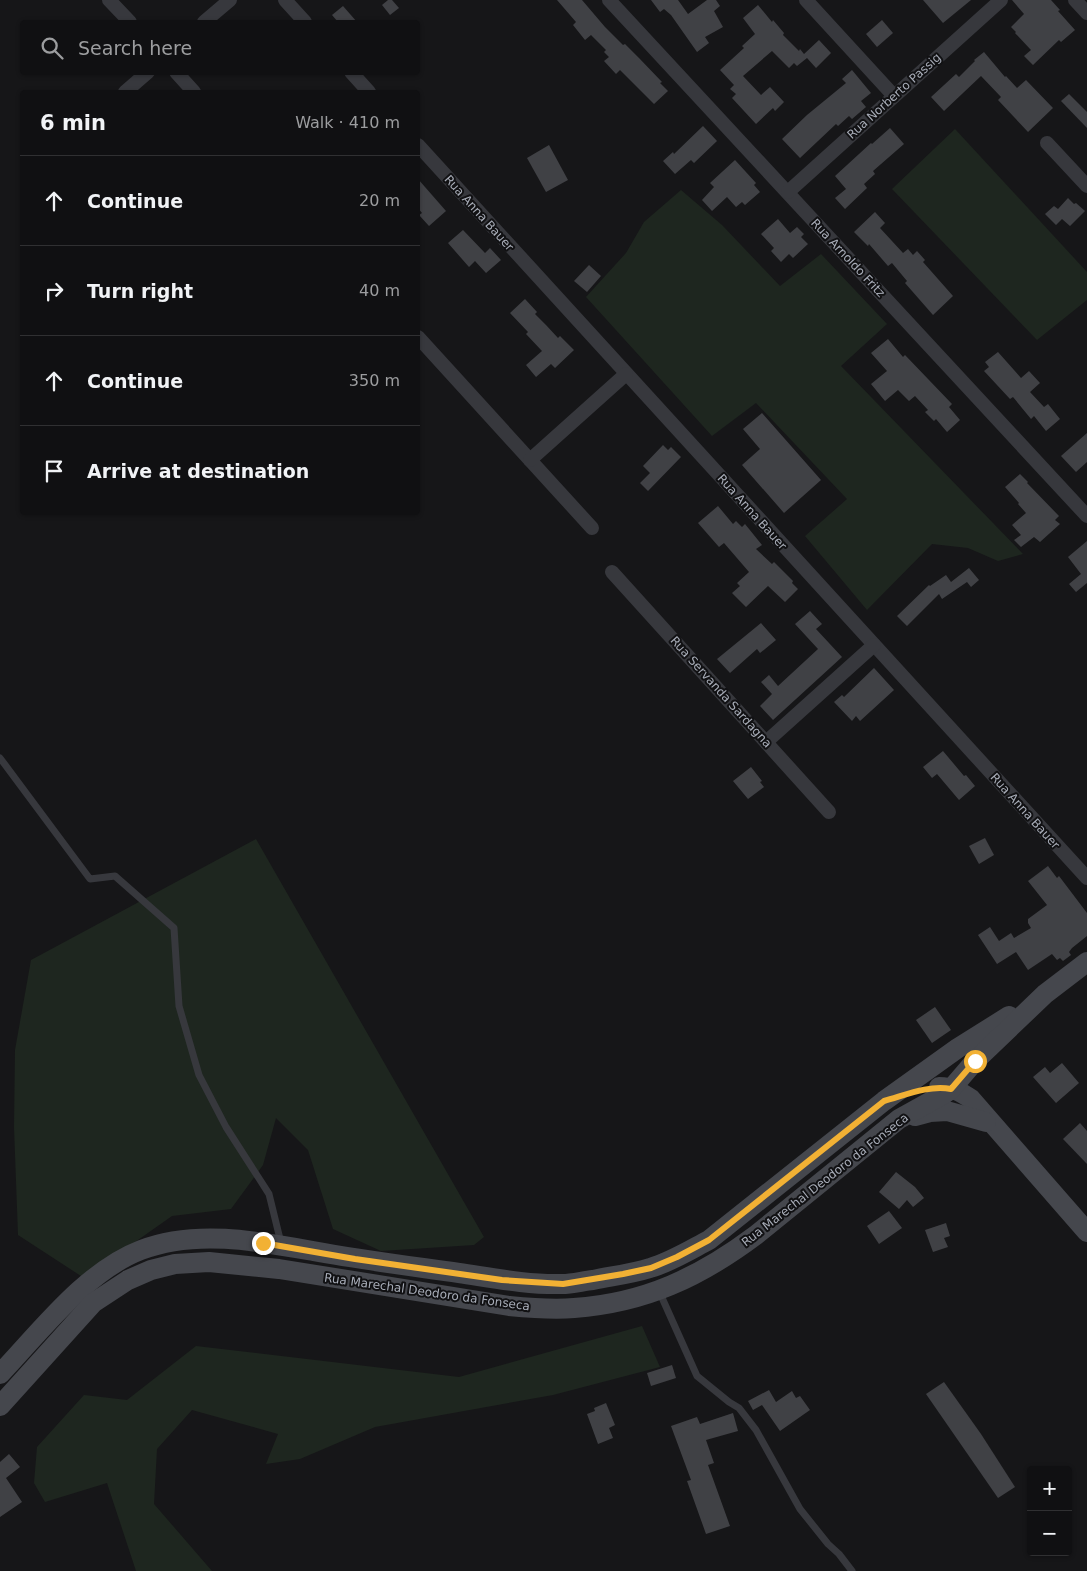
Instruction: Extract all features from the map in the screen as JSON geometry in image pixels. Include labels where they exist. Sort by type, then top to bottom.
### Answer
[{"type":"main road","name":"Rua Marechal Deodoro da Fonseca","points":[[0,1374],[90,1281],[118,1261],[142,1250],[162,1244],[193,1239],[223,1239],[282,1246],[355,1259],[502,1280],[536,1283],[563,1284],[651,1268],[709,1240],[884,1101],[958,1048],[1045,994],[1087,962]]},
{"type":"main road","name":"Rua Marechal Deodoro da Fonseca","points":[[0,1406],[93,1304],[128,1280],[151,1270],[175,1264],[209,1262],[279,1269],[509,1306],[539,1308],[573,1308],[607,1304],[659,1291],[686,1279],[732,1253],[899,1119],[951,1089],[975,1061],[1045,994]]},
{"type":"main road","points":[[958,1048],[951,1064],[950,1081],[957,1103],[988,1120],[1087,1232]]},
{"type":"main road","points":[[975,1061],[972,1079],[988,1120]]},
{"type":"main road","points":[[884,1101],[919,1090],[943,1087],[951,1089]]},
{"type":"main road","points":[[899,1119],[930,1112],[947,1111],[988,1120]]},
{"type":"main road","points":[[279,1269],[282,1246]]},
{"type":"main road","points":[[651,1268],[659,1291]]},
{"type":"street","points":[[109,0],[128,20]]},
{"type":"street","points":[[206,20],[230,0]]},
{"type":"street","points":[[285,0],[303,20]]},
{"type":"street","name":"Rua Arnoldo Fritz","points":[[609,0],[1087,516]]},
{"type":"street","points":[[806,0],[894,96]]},
{"type":"street","name":"Rua Norberto Passig","points":[[788,192],[1001,0]]},
{"type":"street","points":[[1075,0],[1087,13]]},
{"type":"street","points":[[127,90],[145,75]]},
{"type":"street","points":[[179,75],[192,90]]},
{"type":"street","points":[[354,75],[367,90]]},
{"type":"street","points":[[1047,142],[1087,186]]},
{"type":"street","name":"Rua Anna Bauer","points":[[420,147],[1087,878]]},
{"type":"street","points":[[420,339],[592,528]]},
{"type":"street","points":[[530,460],[626,374]]},
{"type":"street","name":"Rua Servanda Sardagna","points":[[612,572],[830,812]]},
{"type":"street","points":[[766,742],[874,645]]},
{"type":"lane","points":[[0,758],[90,879],[115,876],[174,928],[178,1006],[198,1076],[226,1127],[269,1194],[282,1246]]},
{"type":"lane","points":[[659,1291],[697,1376],[739,1408],[756,1430],[800,1509],[852,1571]]},
{"type":"shaded area","points":[[955,129],[1087,272],[1087,300],[1037,340],[892,189]]},
{"type":"shaded area","points":[[681,190],[722,225],[780,286],[821,254],[887,324],[841,366],[1023,554],[998,561],[968,548],[932,544],[867,610],[805,536],[847,499],[756,403],[712,436],[586,297],[626,253],[644,222]]},
{"type":"shaded area","points":[[256,839],[484,1237],[474,1245],[381,1251],[333,1229],[308,1150],[276,1118],[263,1165],[231,1209],[172,1216],[84,1278],[18,1235],[14,1127],[15,1050],[31,960]]},
{"type":"shaded area","points":[[642,1326],[660,1367],[553,1395],[375,1427],[300,1459],[266,1464],[278,1434],[192,1410],[157,1449],[154,1504],[212,1571],[136,1571],[107,1483],[45,1502],[34,1483],[37,1447],[84,1395],[127,1400],[196,1346],[459,1377]]},
{"type":"building","points":[[388,0],[392,0],[399,8],[390,15],[382,5]]},
{"type":"building","points":[[557,0],[582,0],[605,27],[639,58],[668,91],[654,104],[620,70],[616,74],[604,61],[609,57],[604,52],[606,50],[591,35],[585,40],[573,25],[576,22]]},
{"type":"building","points":[[651,0],[678,0],[688,14],[707,0],[716,0],[720,6],[714,11],[723,27],[705,37],[709,43],[697,52],[671,15],[664,9],[660,12]]},
{"type":"building","points":[[923,0],[971,0],[943,23]]},
{"type":"building","points":[[1012,0],[1051,0],[1075,30],[1061,42],[1059,40],[1033,65],[1024,56],[1031,50],[1011,27],[1024,14]]},
{"type":"building","points":[[758,5],[799,51],[800,49],[804,54],[819,40],[831,53],[816,68],[807,58],[797,66],[794,63],[789,68],[772,51],[743,76],[761,95],[770,87],[784,102],[775,111],[773,108],[756,124],[732,98],[736,94],[730,89],[734,85],[720,70],[744,48],[742,46],[755,34],[743,18]]},
{"type":"building","points":[[343,6],[355,20],[336,20],[332,15]]},
{"type":"building","points":[[882,20],[893,33],[877,47],[866,34]]},
{"type":"building","points":[[984,52],[1017,88],[1026,80],[1053,108],[1028,132],[998,100],[1001,97],[981,76],[944,111],[931,97],[956,74],[959,77]]},
{"type":"building","points":[[852,70],[871,93],[861,101],[866,107],[852,119],[849,116],[838,126],[836,124],[800,158],[782,139],[807,115],[846,83],[842,79]]},
{"type":"building","points":[[1069,94],[1087,112],[1087,128],[1061,101]]},
{"type":"building","points":[[703,126],[717,141],[694,163],[691,160],[675,174],[663,161],[673,152],[674,154]]},
{"type":"building","points":[[890,128],[904,144],[873,171],[875,174],[864,184],[867,188],[845,209],[835,198],[846,189],[835,176]]},
{"type":"building","points":[[549,145],[568,180],[546,192],[527,158]]},
{"type":"building","points":[[735,160],[756,183],[754,185],[760,192],[745,205],[742,202],[736,207],[727,197],[712,211],[702,200],[714,187],[710,183]]},
{"type":"building","points":[[420,181],[446,211],[429,226],[420,216],[422,213],[420,210]]},
{"type":"building","points":[[1068,198],[1085,211],[1070,226],[1062,219],[1056,225],[1045,214],[1054,206],[1058,209]]},
{"type":"building","points":[[875,212],[885,223],[880,228],[903,253],[908,249],[913,255],[917,251],[925,260],[923,262],[953,296],[933,315],[905,283],[907,281],[892,263],[888,266],[869,244],[868,246],[854,232]]},
{"type":"building","points":[[778,219],[790,233],[797,227],[804,234],[801,237],[808,244],[793,258],[789,254],[781,262],[771,251],[774,248],[761,234]]},
{"type":"building","points":[[463,230],[485,253],[490,248],[501,260],[486,273],[475,261],[469,267],[448,243]]},
{"type":"building","points":[[589,265],[601,276],[587,292],[574,281]]},
{"type":"building","points":[[525,299],[537,312],[535,314],[558,338],[560,336],[574,350],[555,368],[551,364],[536,377],[526,365],[542,351],[526,334],[528,332],[510,313]]},
{"type":"building","points":[[888,339],[903,357],[905,355],[952,404],[949,407],[960,420],[947,432],[936,419],[934,421],[925,412],[928,410],[915,396],[909,401],[898,390],[885,401],[871,384],[887,371],[871,353]]},
{"type":"building","points":[[998,352],[1021,378],[1029,371],[1040,383],[1030,392],[1044,407],[1048,404],[1060,419],[1046,431],[1034,416],[1031,419],[1013,397],[1010,399],[984,371],[989,367],[985,362]]},
{"type":"building","points":[[762,413],[821,480],[784,513],[742,465],[760,449],[743,429]]},
{"type":"building","points":[[1087,433],[1087,462],[1076,472],[1061,456]]},
{"type":"building","points":[[663,445],[668,450],[671,447],[681,457],[648,491],[640,483],[650,473],[643,466]]},
{"type":"building","points":[[1020,474],[1059,516],[1055,520],[1060,524],[1040,542],[1034,537],[1021,547],[1014,540],[1021,535],[1012,525],[1026,513],[1005,487]]},
{"type":"building","points":[[718,506],[733,524],[736,521],[742,527],[745,524],[762,545],[756,549],[772,564],[774,562],[793,581],[792,583],[798,589],[785,602],[768,586],[746,607],[732,593],[740,586],[737,583],[749,572],[724,543],[719,547],[698,523]]},
{"type":"building","points":[[1087,541],[1087,583],[1076,592],[1069,584],[1081,574],[1068,557]]},
{"type":"building","points":[[969,568],[979,580],[971,587],[967,582],[942,599],[939,594],[907,626],[897,616],[929,585],[946,575],[951,582]]},
{"type":"building","points":[[810,611],[822,624],[816,629],[842,657],[773,720],[760,706],[772,694],[761,682],[769,675],[778,686],[818,649],[795,624]]},
{"type":"building","points":[[761,623],[776,640],[760,653],[757,649],[730,673],[717,659]]},
{"type":"building","points":[[874,668],[894,690],[860,721],[856,716],[852,721],[834,702],[842,695],[844,697]]},
{"type":"building","points":[[943,751],[975,786],[959,800],[937,774],[932,778],[923,767]]},
{"type":"building","points":[[751,767],[762,781],[760,782],[764,787],[748,799],[733,781]]},
{"type":"building","points":[[985,838],[994,855],[979,864],[969,846]]},
{"type":"building","points":[[1048,866],[1057,878],[1059,876],[1087,913],[1087,936],[1072,948],[1069,952],[1071,955],[1063,961],[1060,958],[1057,960],[1052,954],[1028,970],[1016,952],[997,964],[978,935],[990,927],[999,941],[1011,933],[1014,938],[1031,928],[1028,919],[1047,905],[1028,881]]},
{"type":"building","points":[[935,1007],[951,1030],[932,1043],[916,1020]]},
{"type":"building","points":[[1062,1063],[1079,1083],[1056,1103],[1033,1077],[1045,1067],[1050,1073]]},
{"type":"building","points":[[1080,1123],[1087,1131],[1087,1164],[1063,1139]]},
{"type":"building","points":[[896,1172],[915,1187],[924,1198],[913,1207],[907,1200],[899,1209],[879,1192]]},
{"type":"building","points":[[889,1211],[902,1228],[879,1244],[867,1226]]},
{"type":"building","points":[[946,1223],[950,1236],[944,1238],[948,1247],[933,1252],[925,1230]]},
{"type":"building","points":[[672,1365],[676,1378],[651,1386],[647,1373]]},
{"type":"building","points":[[944,1382],[981,1434],[1015,1487],[998,1498],[926,1394]]},
{"type":"building","points":[[769,1390],[776,1402],[792,1391],[796,1398],[800,1396],[810,1410],[780,1431],[762,1405],[753,1410],[748,1401]]},
{"type":"building","points":[[606,1403],[615,1425],[609,1428],[613,1438],[598,1444],[587,1414],[595,1411],[594,1408]]},
{"type":"building","points":[[733,1413],[738,1431],[706,1440],[714,1463],[708,1465],[730,1526],[706,1534],[687,1481],[691,1480],[671,1426],[697,1417],[700,1424]]},
{"type":"building","points":[[9,1454],[20,1467],[6,1478],[22,1502],[0,1517],[0,1462]]},
{"type":"route","points":[[263,1243],[355,1259],[536,1283],[563,1284],[651,1268],[709,1240],[884,1101],[919,1090],[943,1087],[951,1089],[975,1061]]}]
